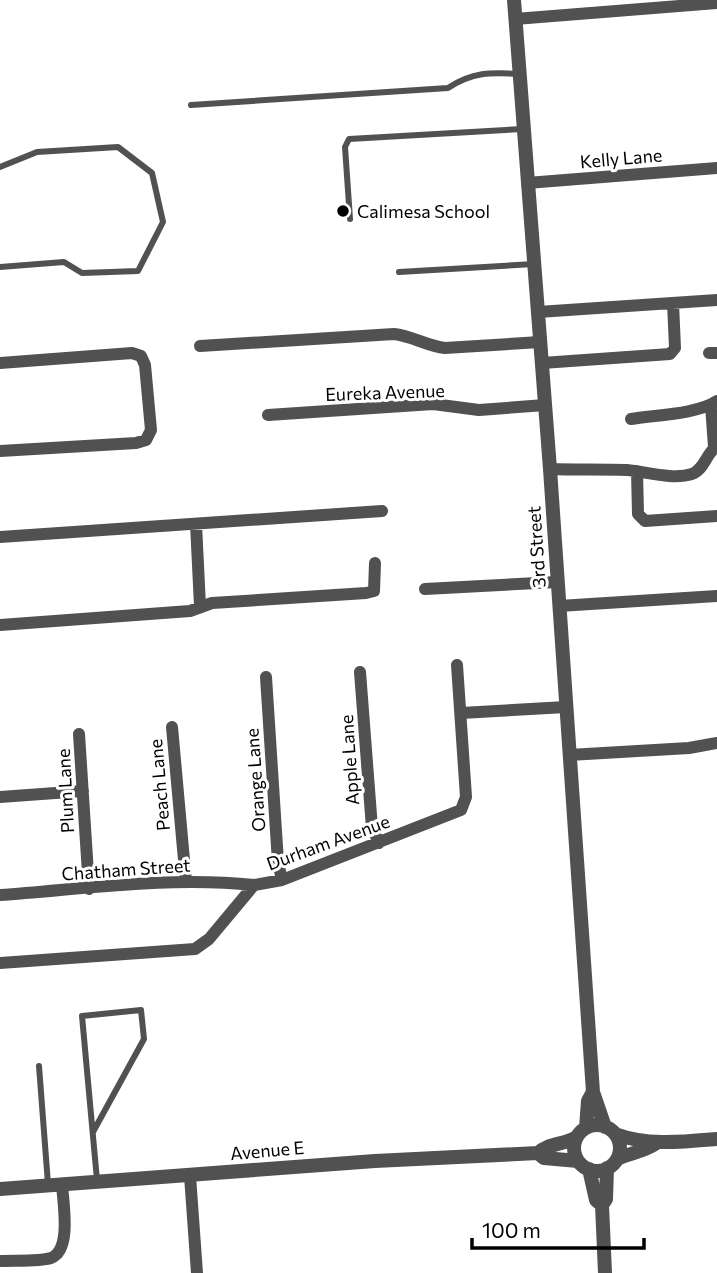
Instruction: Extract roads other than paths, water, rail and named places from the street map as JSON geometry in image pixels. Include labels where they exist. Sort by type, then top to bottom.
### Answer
[{"type":"street","name":"3rd Street","points":[[514,0],[593,1091],[610,1131]]},
{"type":"street","points":[[516,19],[717,3]]},
{"type":"street","name":"Kelly Lane","points":[[527,183],[717,168]]},
{"type":"street","points":[[538,312],[717,300]]},
{"type":"street","points":[[542,363],[670,354],[675,348],[673,303]]},
{"type":"street","points":[[200,346],[394,334],[409,335],[434,347],[445,348],[540,342]]},
{"type":"street","points":[[0,363],[132,353],[141,356],[145,365],[151,430],[146,440],[136,443],[0,451]]},
{"type":"street","points":[[550,470],[637,471],[660,475],[690,475],[699,470],[716,447],[714,403],[631,419]]},
{"type":"street","name":"Eureka Avenue","points":[[268,415],[433,404],[479,410],[545,405]]},
{"type":"street","points":[[637,471],[638,514],[645,521],[717,516]]},
{"type":"street","points":[[0,537],[382,511]]},
{"type":"street","points":[[196,524],[200,606]]},
{"type":"street","points":[[0,625],[190,611],[212,603],[366,593],[374,591],[375,563]]},
{"type":"street","points":[[425,589],[557,582]]},
{"type":"street","points":[[559,606],[717,596]]},
{"type":"street","name":"Durham Avenue","points":[[0,963],[195,949],[208,939],[254,885],[282,880],[461,810],[466,796],[457,665]]},
{"type":"street","name":"Apple Lane","points":[[360,672],[372,828],[379,843]]},
{"type":"street","name":"Orange Lane","points":[[265,677],[278,862],[282,880]]},
{"type":"street","points":[[461,713],[566,707]]},
{"type":"street","name":"Peach Lane","points":[[172,727],[186,882]]},
{"type":"street","name":"Plum Lane","points":[[79,734],[89,889]]},
{"type":"street","points":[[569,755],[689,748],[717,743]]},
{"type":"street","points":[[0,797],[83,791]]},
{"type":"street","name":"Chatham Street","points":[[0,895],[186,882],[254,885]]},
{"type":"street","name":"3rd Street","points":[[581,1132],[593,1091]]},
{"type":"street","points":[[602,1205],[596,1200],[574,1149],[581,1132],[598,1125],[655,1144]]},
{"type":"street","points":[[605,1273],[602,1205],[606,1199],[612,1163],[620,1146],[610,1131]]},
{"type":"street","name":"Avenue E","points":[[538,1153],[543,1147],[567,1143],[581,1132]]},
{"type":"street","points":[[583,1165],[601,1170],[626,1154],[645,1151],[655,1144],[717,1139]]},
{"type":"street","name":"Avenue E","points":[[0,1189],[375,1161],[538,1153],[544,1158],[583,1165]]},
{"type":"street","points":[[190,1176],[197,1273]]},
{"type":"street","points":[[0,1262],[50,1258],[58,1253],[64,1241],[55,1185]]},
{"type":"lane","points":[[191,105],[449,88],[465,77],[477,74],[519,74]]},
{"type":"lane","points":[[350,219],[345,147],[349,139],[522,129]]},
{"type":"lane","points":[[0,167],[37,152],[118,147],[152,173],[163,222],[138,271],[82,273],[64,262],[0,267]]},
{"type":"lane","points":[[399,272],[534,264]]},
{"type":"lane","points":[[93,1132],[144,1039],[141,1010],[82,1016],[97,1182]]},
{"type":"lane","points":[[39,1066],[55,1185]]},
{"type":"place","name":"Calimesa School","points":[[343,211]]}]
